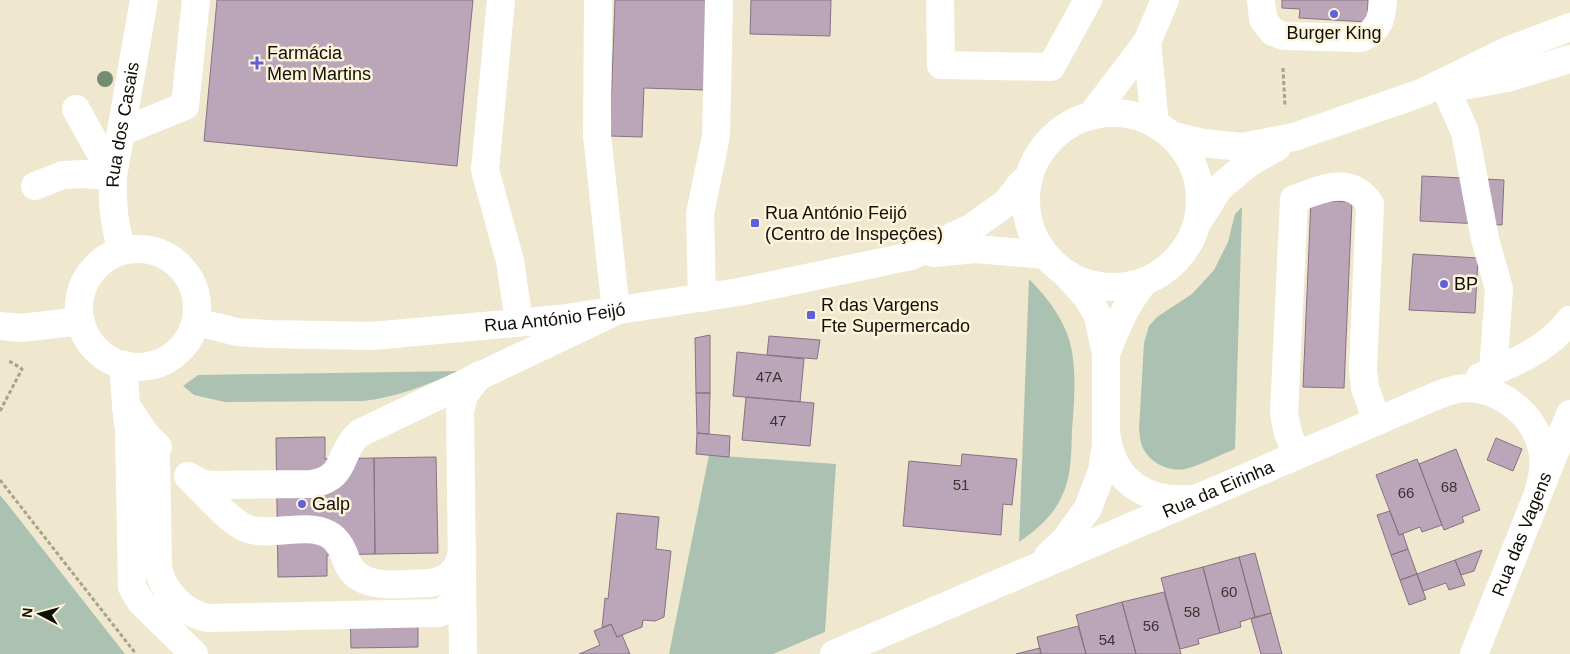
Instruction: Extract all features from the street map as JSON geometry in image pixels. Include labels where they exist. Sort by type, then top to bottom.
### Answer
[{"type":"street","name":"Rua dos Casais","points":[[122,251],[115,228],[112,200],[113,176],[144,0]]},
{"type":"street","points":[[121,132],[185,106],[196,0]]},
{"type":"street","points":[[502,0],[485,170],[510,261],[519,322]]},
{"type":"street","points":[[188,476],[203,484],[212,485],[312,484],[320,482],[335,474],[340,467],[348,445],[360,433],[616,311],[596,135],[598,0]]},
{"type":"street","points":[[702,298],[700,214],[716,136],[719,0]]},
{"type":"street","points":[[940,0],[941,65],[1051,66],[1088,0]]},
{"type":"street","points":[[1091,116],[1147,42],[1165,0]]},
{"type":"street","points":[[1261,0],[1263,19],[1273,32],[1284,36],[1361,38],[1376,29],[1382,16],[1383,0]]},
{"type":"street","points":[[1433,91],[1509,50],[1570,27]]},
{"type":"street","points":[[1147,42],[1164,130],[1188,154],[1197,176],[1200,200],[1197,224]]},
{"type":"street","points":[[1012,577],[1046,558],[1066,540],[1082,519],[1094,496],[1102,471],[1106,445],[1106,354],[1098,316],[1087,297],[1045,255],[1031,231],[1026,205],[1029,178],[1038,156],[1052,138],[1070,124],[1091,116],[1113,113],[1135,116],[1164,130],[1203,143],[1242,147],[1294,137],[1433,91],[1507,78],[1567,62]]},
{"type":"street","points":[[1433,91],[1466,132],[1484,239],[1499,289],[1493,372]]},
{"type":"street","points":[[76,109],[113,176]]},
{"type":"street","points":[[1065,274],[1090,285],[1117,288],[1144,282],[1168,269],[1186,248],[1197,224],[1219,188],[1249,163],[1294,137]]},
{"type":"street","points":[[36,186],[63,176],[82,174],[113,176]]},
{"type":"street","name":"Rua António Feijó","points":[[911,255],[971,228],[1006,203],[1029,178]]},
{"type":"street","points":[[1297,455],[1288,433],[1284,414],[1294,199],[1335,186],[1351,187],[1363,194],[1370,204],[1362,369],[1365,388],[1377,421]]},
{"type":"street","points":[[140,249],[157,252],[172,260],[185,272],[194,287],[197,304],[196,322],[188,339],[176,354],[160,363],[141,367],[123,365],[104,356],[89,341],[81,321],[80,303],[84,286],[93,270],[106,259],[122,251],[140,249]]},
{"type":"street","name":"Rua António Feijó","points":[[196,322],[237,332],[372,336],[616,311],[739,292],[911,255],[976,249],[1045,255]]},
{"type":"street","points":[[1106,354],[1123,312],[1132,296],[1144,282]]},
{"type":"street","points":[[1438,395],[1493,372],[1536,351],[1553,338],[1570,320]]},
{"type":"street","points":[[0,326],[21,328],[81,321]]},
{"type":"street","points":[[123,365],[129,431],[132,587],[141,602],[194,654]]},
{"type":"street","points":[[126,405],[152,442],[156,458],[159,576],[167,590],[193,614],[209,618],[439,613],[447,610],[462,590],[460,411],[464,395],[479,375]]},
{"type":"street","name":"Rua da Eirinha","points":[[834,654],[1438,395],[1457,389],[1477,390],[1496,394],[1513,404],[1528,418],[1538,435],[1543,454],[1543,474],[1538,493]]},
{"type":"street","name":"Rua das Vagens","points":[[1474,654],[1570,414]]},
{"type":"street","points":[[1105,426],[1114,462],[1125,478],[1139,489],[1155,497],[1173,501],[1196,499]]},
{"type":"street","points":[[146,435],[236,522],[250,530],[313,530],[329,534],[341,546],[355,575],[370,583],[439,582],[453,573],[461,558],[462,550]]},
{"type":"street","points":[[462,581],[464,654]]},
{"type":"path","points":[[0,411],[22,369],[12,362],[6,362]]},
{"type":"path","points":[[0,480],[136,654]]},
{"type":"green space","points":[[1242,207],[1235,449],[1185,469],[1167,468],[1150,458],[1143,448],[1141,441],[1139,429],[1144,343],[1149,326],[1157,317],[1192,294],[1214,270],[1228,242],[1235,214]]},
{"type":"green space","points":[[1029,279],[1052,305],[1068,336],[1073,359],[1074,395],[1070,465],[1065,490],[1058,505],[1048,517],[1019,542]]},
{"type":"green space","points":[[459,371],[424,386],[363,401],[225,402],[194,395],[183,386],[198,375]]},
{"type":"green space","points":[[709,455],[836,464],[825,632],[773,654],[669,654]]},
{"type":"green space","points":[[0,495],[5,501],[125,654],[0,654]]},
{"type":"building","points":[[217,0],[473,0],[457,166],[204,141]]},
{"type":"building","points":[[615,0],[707,0],[704,90],[644,88],[642,137],[610,136]]},
{"type":"building","points":[[751,0],[831,0],[830,36],[750,34]]},
{"type":"building","name":"Burger King","points":[[1282,0],[1368,0],[1367,22],[1299,18],[1300,9],[1282,8]]},
{"type":"building","points":[[1422,176],[1504,180],[1502,225],[1420,221]]},
{"type":"building","points":[[1311,200],[1352,202],[1344,388],[1303,387]]},
{"type":"building","name":"BP","points":[[1413,254],[1478,258],[1475,313],[1409,310]]},
{"type":"building","points":[[710,335],[710,393],[696,393],[695,338]]},
{"type":"building","points":[[769,336],[820,340],[817,359],[767,355]]},
{"type":"building","points":[[737,352],[804,359],[800,402],[733,396]]},
{"type":"building","points":[[696,393],[710,393],[709,434],[697,433]]},
{"type":"building","points":[[746,397],[814,403],[810,446],[742,440]]},
{"type":"building","points":[[697,433],[730,436],[729,457],[696,454]]},
{"type":"building","points":[[325,437],[325,459],[374,458],[375,554],[327,555],[327,576],[278,577],[276,438]]},
{"type":"building","points":[[1496,438],[1522,449],[1513,471],[1487,460]]},
{"type":"building","points":[[1456,449],[1480,510],[1462,517],[1464,522],[1444,530],[1419,464]]},
{"type":"building","points":[[962,454],[1017,459],[1012,505],[1003,504],[1001,535],[903,526],[909,461],[961,466]]},
{"type":"building","points":[[436,457],[438,553],[375,554],[374,458]]},
{"type":"building","points":[[1417,459],[1442,525],[1422,532],[1420,527],[1399,535],[1376,475]]},
{"type":"building","points":[[1390,511],[1399,535],[1403,534],[1408,549],[1391,555],[1377,515]]},
{"type":"building","points":[[617,513],[659,517],[656,549],[671,551],[664,617],[655,621],[643,620],[642,627],[617,637],[611,624],[602,628],[605,598],[608,599]]},
{"type":"building","points":[[1408,549],[1417,574],[1400,580],[1391,555]]},
{"type":"building","points":[[1482,550],[1474,571],[1461,575],[1455,560]]},
{"type":"building","points":[[1255,553],[1271,613],[1255,617],[1239,557]]},
{"type":"building","points":[[1239,557],[1255,617],[1240,622],[1241,627],[1220,633],[1203,567]]},
{"type":"building","points":[[1455,560],[1465,585],[1449,590],[1446,583],[1423,591],[1417,574]]},
{"type":"building","points":[[1203,567],[1220,633],[1198,639],[1199,644],[1180,649],[1161,578]]},
{"type":"building","points":[[1417,574],[1426,599],[1409,605],[1400,580]]},
{"type":"building","points":[[1164,592],[1181,654],[1136,654],[1122,602]]},
{"type":"building","points":[[1122,602],[1136,654],[1086,654],[1076,615]]},
{"type":"building","points":[[418,608],[418,647],[351,648],[350,609]]},
{"type":"building","points":[[1271,613],[1282,654],[1261,654],[1251,619]]},
{"type":"building","points":[[611,624],[617,637],[622,635],[630,654],[579,654],[600,645],[594,631]]},
{"type":"building","points":[[1078,626],[1086,654],[1041,654],[1037,637]]},
{"type":"building","points":[[1040,648],[1041,654],[1016,654]]},
{"type":"place","name":"Burger King","points":[[1334,14]]},
{"type":"place","name":"Farmácia Mem Martins","points":[[257,63]]},
{"type":"place","name":"Rua António Feijó (Centro de Inspeções)","points":[[755,223]]},
{"type":"place","name":"BP","points":[[1444,284]]},
{"type":"place","name":"R das Vargens Fte Supermercado","points":[[811,315]]},
{"type":"place","name":"Galp","points":[[302,504]]}]
